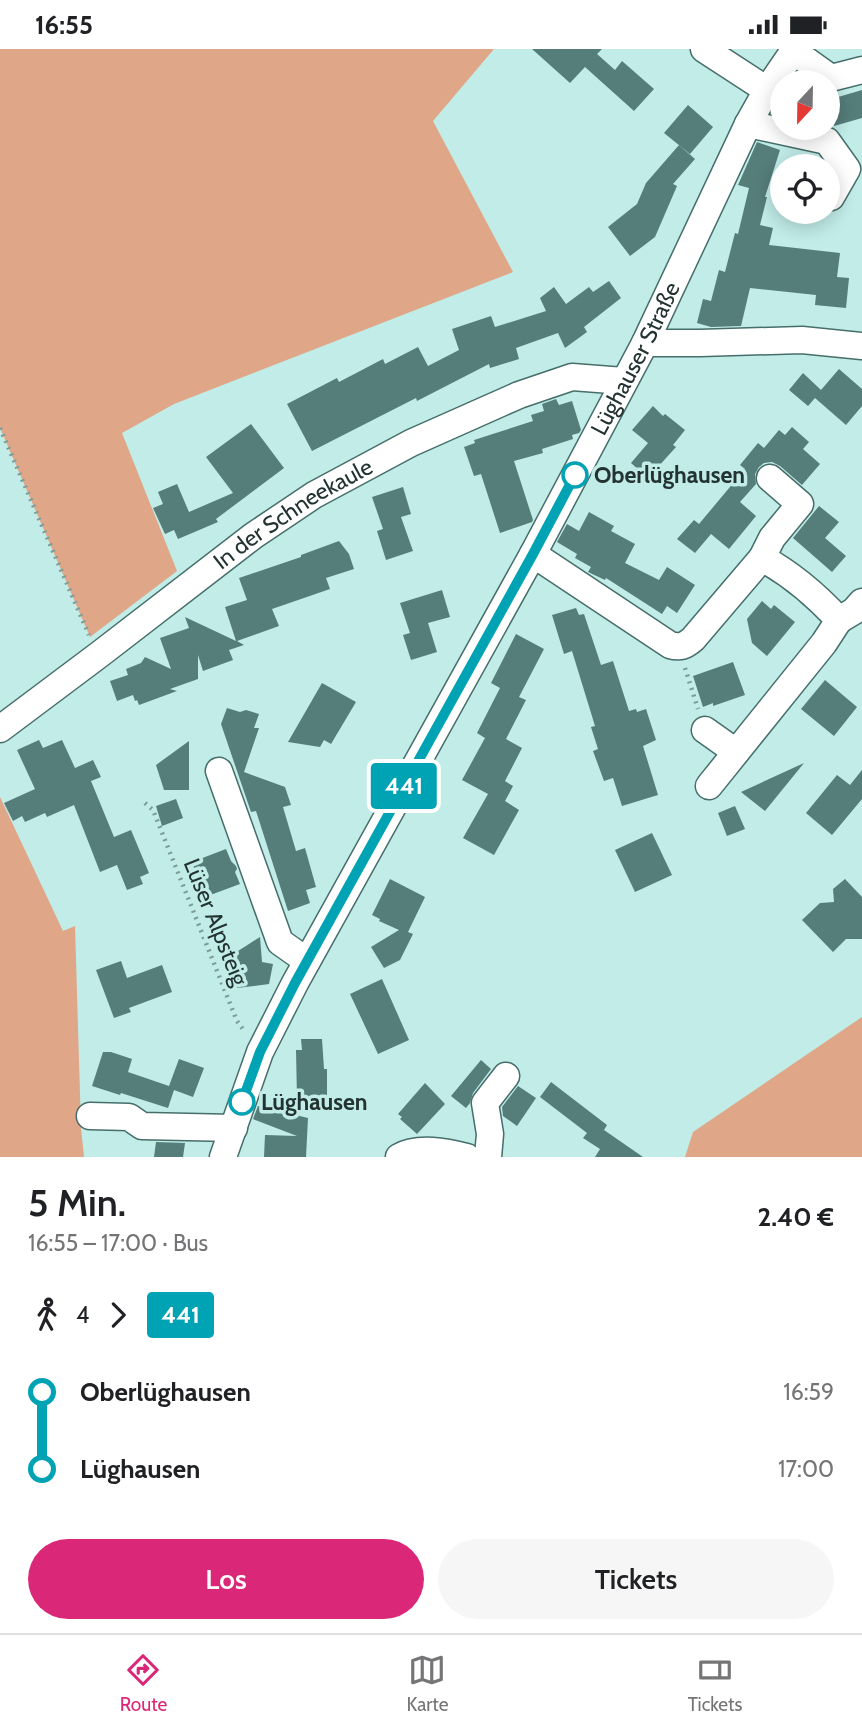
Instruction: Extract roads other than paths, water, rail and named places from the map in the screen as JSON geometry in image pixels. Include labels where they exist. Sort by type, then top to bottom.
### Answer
[{"type":"street","points":[[704,49],[767,90]]},
{"type":"street","points":[[794,50],[831,78],[862,70]]},
{"type":"street","name":"Lüghauser Straße","points":[[223,1157],[260,1052],[307,961],[533,554],[645,343],[748,124],[794,50]]},
{"type":"street","points":[[748,124],[827,141],[837,154]]},
{"type":"street","points":[[840,158],[848,169],[840,182]]},
{"type":"street","points":[[645,343],[803,339],[862,346]]},
{"type":"street","name":"In der Schneekaule","points":[[0,729],[263,529],[314,495],[411,443],[519,395],[572,377],[624,381]]},
{"type":"street","points":[[533,554],[670,645],[686,645],[762,558],[772,538],[800,504],[770,478]]},
{"type":"street","points":[[762,558],[787,572],[821,600],[839,620]]},
{"type":"street","points":[[709,786],[824,643],[839,620],[854,611],[862,602]]},
{"type":"street","points":[[705,730],[736,752]]},
{"type":"street","points":[[219,771],[279,942],[307,961]]},
{"type":"street","points":[[488,1157],[490,1134],[485,1103],[506,1076]]},
{"type":"street","points":[[90,1116],[129,1117],[142,1126],[234,1128]]},
{"type":"street","points":[[399,1157],[419,1151],[467,1157]]},
{"type":"place","name":"Oberlüghausen","points":[[575,475]]},
{"type":"place","name":"Lüghausen","points":[[242,1102]]}]
